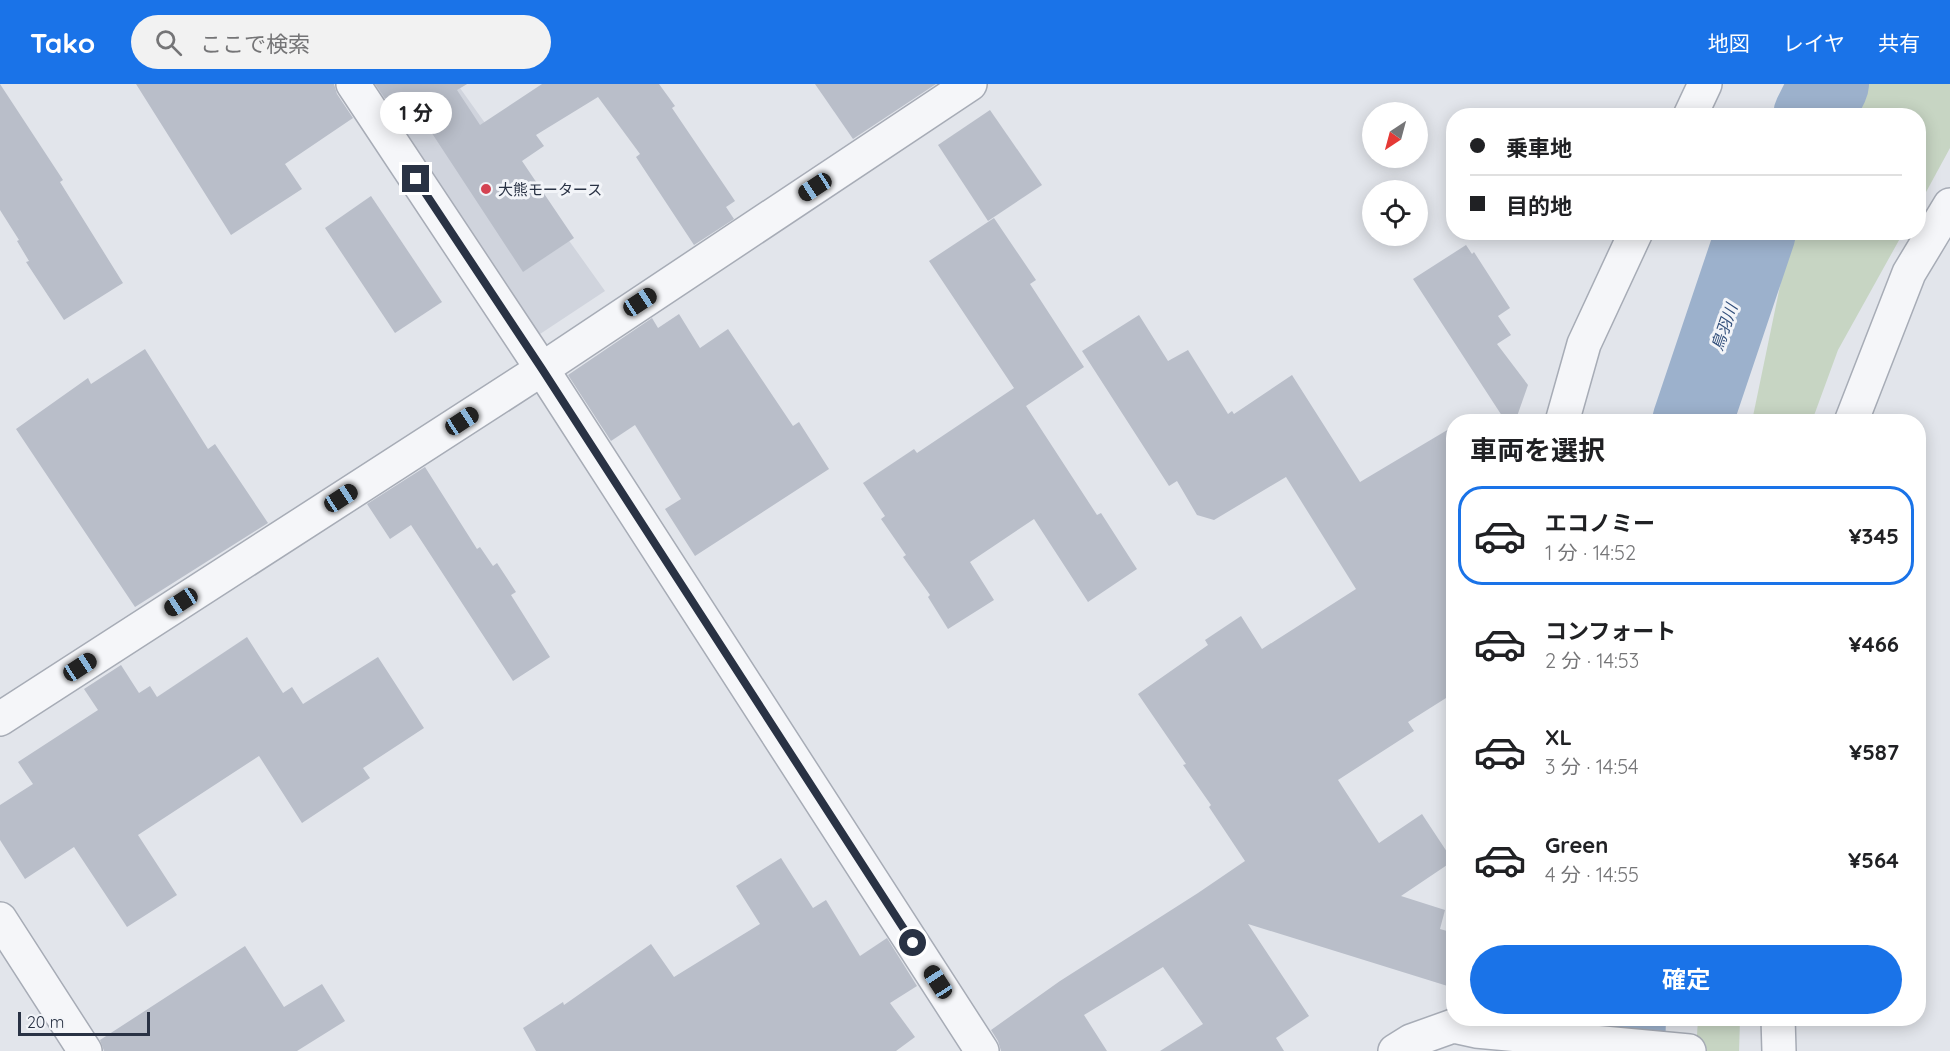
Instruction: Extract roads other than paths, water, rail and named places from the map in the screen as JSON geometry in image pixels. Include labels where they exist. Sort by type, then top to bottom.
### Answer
[{"type":"street","points":[[353,84],[542,369],[982,1051]]},
{"type":"street","points":[[0,719],[542,369],[970,84]]},
{"type":"street","points":[[1694,108],[1705,84]]},
{"type":"street","points":[[1854,414],[1909,273],[1950,205]]},
{"type":"street","points":[[1564,414],[1584,344],[1632,240]]},
{"type":"street","points":[[0,919],[85,1051]]},
{"type":"street","points":[[1395,1051],[1411,1041],[1453,1026],[1481,1033],[1689,1051]]},
{"type":"street","points":[[1778,1026],[1779,1051]]},
{"type":"waterway","name":"鳥羽川","points":[[1817,108],[1829,84]]},
{"type":"waterway","name":"鳥羽川","points":[[1695,414],[1753,240]]},
{"type":"waterway","name":"鳥羽川","points":[[1625,1051],[1626,1026]]},
{"type":"place","name":"大熊モータース","points":[[486,189]]}]
